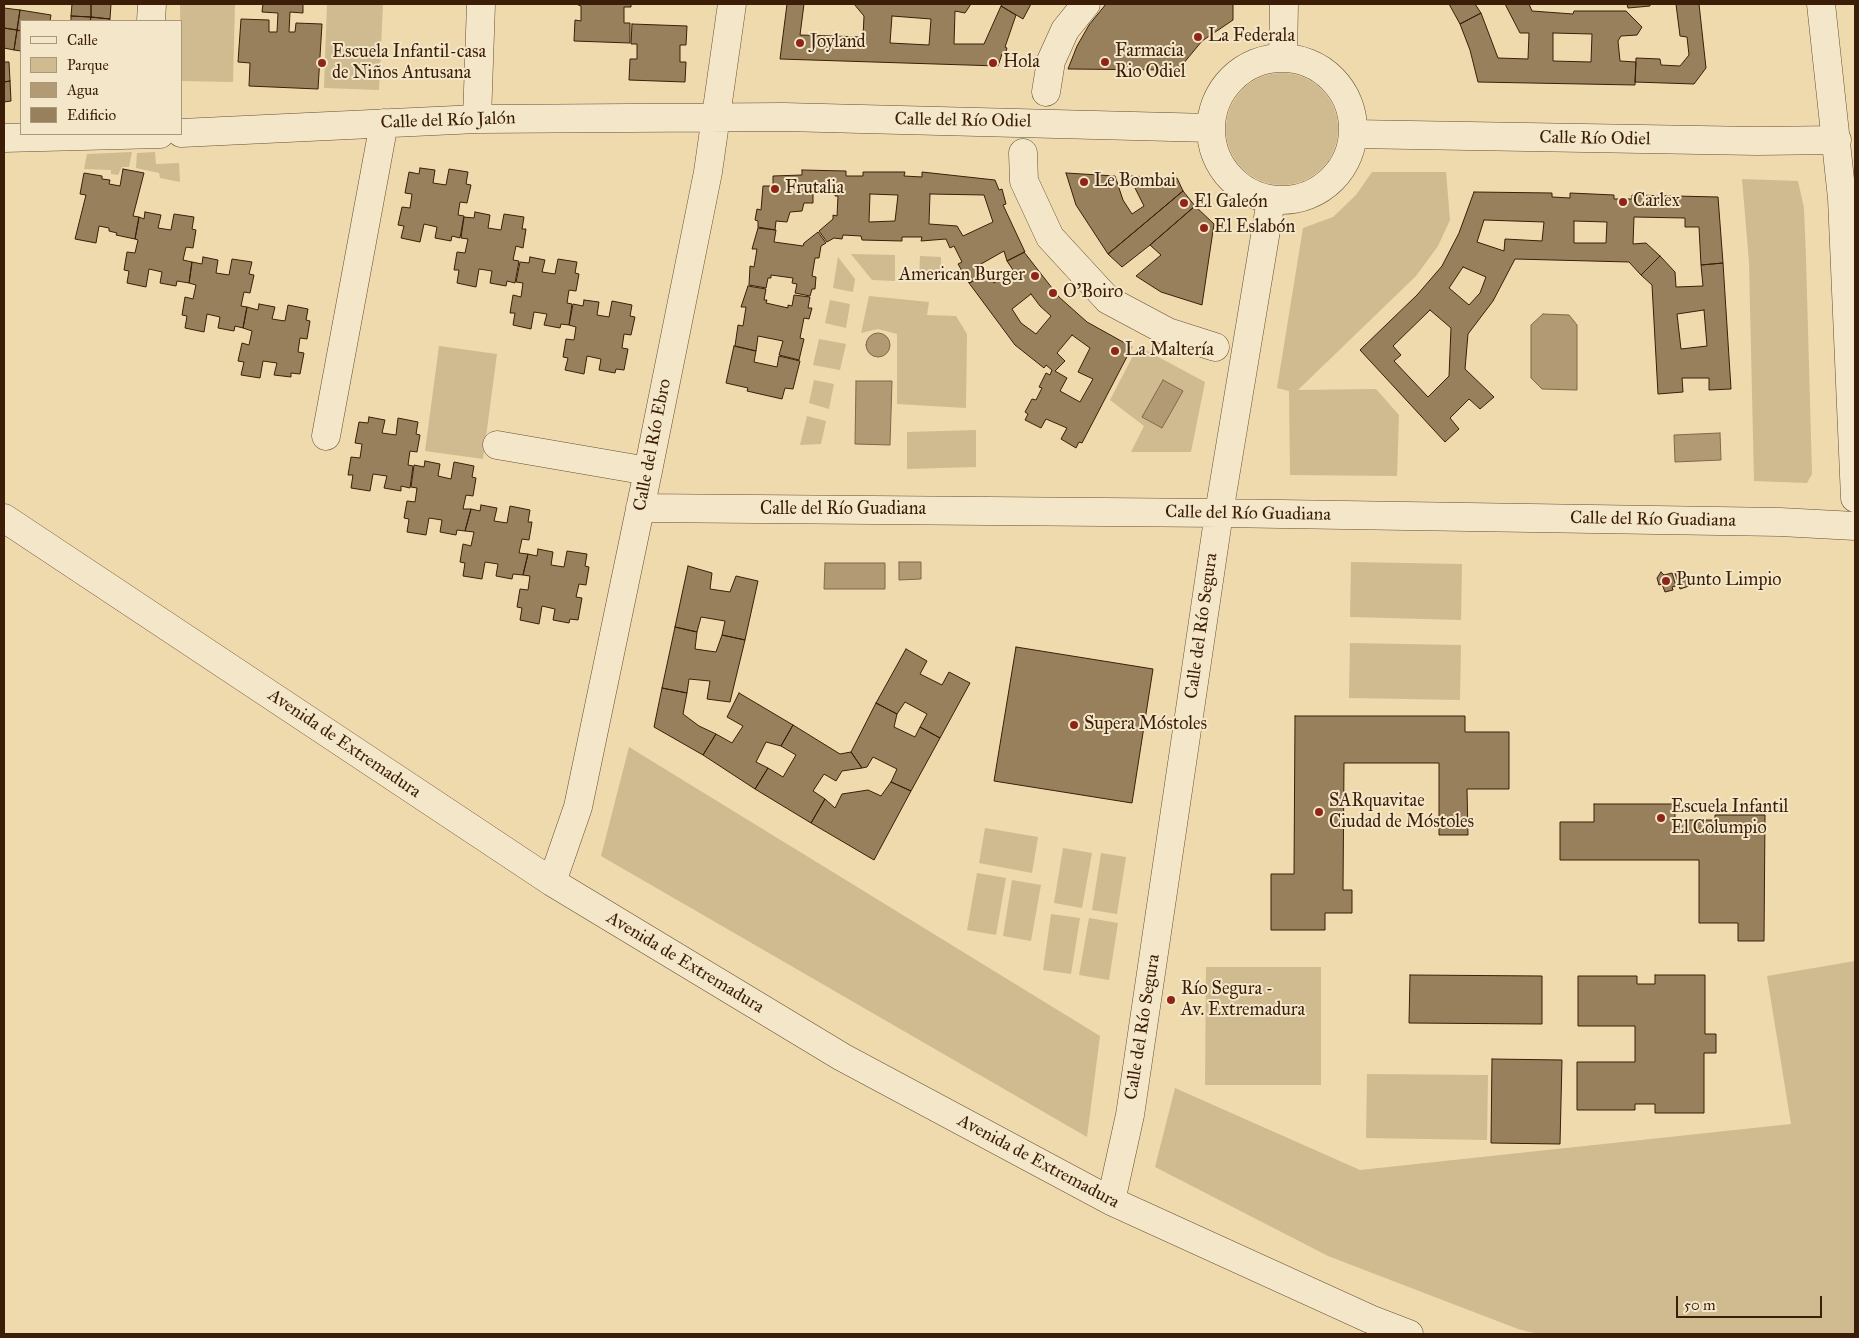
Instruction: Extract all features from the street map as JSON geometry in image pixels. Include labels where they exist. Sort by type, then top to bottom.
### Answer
[{"type":"street","points":[[152,4],[152,20]]},
{"type":"street","points":[[477,119],[481,4]]},
{"type":"street","name":"Calle del Río Ebro","points":[[552,882],[578,807],[648,471],[708,172],[732,4]]},
{"type":"street","points":[[1046,92],[1051,61],[1066,30],[1086,4]]},
{"type":"street","points":[[1283,58],[1284,4]]},
{"type":"street","points":[[1821,4],[1837,140],[1855,498]]},
{"type":"street","points":[[1283,58],[1305,61],[1328,74],[1344,93],[1351,109],[1354,134],[1348,157],[1337,175],[1316,192],[1291,200],[1271,200],[1243,188],[1222,168],[1214,150],[1211,128],[1215,105],[1226,86],[1242,70],[1266,59],[1283,58]]},
{"type":"street","name":"Calle del Río Jalón","points":[[182,133],[477,119],[716,117]]},
{"type":"street","name":"Calle del Río Odiel","points":[[716,117],[784,117],[1211,128]]},
{"type":"street","points":[[326,436],[384,123]]},
{"type":"street","name":"Calle Río Odiel","points":[[1354,134],[1756,141],[1837,140]]},
{"type":"street","points":[[4,138],[114,135]]},
{"type":"street","points":[[1023,153],[1024,182],[1050,237],[1108,300],[1168,332],[1215,347]]},
{"type":"street","name":"Calle del Río Segura","points":[[1111,1201],[1130,1116],[1218,513],[1271,200]]},
{"type":"street","points":[[497,445],[648,471]]},
{"type":"street","name":"Calle del Río Guadiana","points":[[640,508],[1218,513],[1771,522],[1855,526]]},
{"type":"street","name":"Avenida de Extremadura","points":[[4,518],[552,882],[842,1057],[1111,1201],[1361,1315],[1409,1334]]},
{"type":"green space","points":[[180,4],[235,4],[233,82],[182,81],[182,20],[180,20]]},
{"type":"green space","points":[[327,4],[383,4],[379,90],[324,88]]},
{"type":"green space","points":[[1282,73],[1303,77],[1322,89],[1334,108],[1338,129],[1334,150],[1322,169],[1303,181],[1282,185],[1261,181],[1242,169],[1230,150],[1226,129],[1230,108],[1242,89],[1261,77]]},
{"type":"green space","points":[[132,152],[129,167],[122,167],[118,175],[111,174],[111,170],[84,169],[87,154]]},
{"type":"green space","points":[[155,152],[156,164],[179,163],[180,182],[160,178],[159,173],[136,168],[137,153]]},
{"type":"green space","points":[[1372,172],[1446,172],[1450,220],[1438,246],[1416,276],[1298,390],[1376,389],[1399,415],[1397,476],[1290,475],[1289,391],[1277,388],[1303,228],[1333,217],[1356,195]]},
{"type":"green space","points":[[1742,179],[1798,181],[1804,208],[1812,474],[1807,483],[1754,481],[1749,262]]},
{"type":"green space","points":[[851,254],[895,255],[895,281],[872,280]]},
{"type":"green space","points":[[920,256],[941,257],[941,282],[919,280]]},
{"type":"green space","points":[[838,257],[855,279],[853,292],[833,288]]},
{"type":"green space","points":[[869,296],[929,302],[927,315],[956,316],[967,334],[966,408],[897,404],[897,334],[878,329],[861,333]]},
{"type":"green space","points":[[830,300],[850,304],[846,328],[825,323]]},
{"type":"green space","points":[[819,339],[846,344],[840,370],[813,365]]},
{"type":"green space","points":[[439,346],[497,354],[483,459],[425,451]]},
{"type":"green space","points":[[1138,346],[1205,382],[1191,452],[1131,452],[1144,426],[1110,400]]},
{"type":"green space","points":[[814,380],[834,384],[829,409],[809,403]]},
{"type":"green space","points":[[807,416],[826,421],[821,444],[800,445]]},
{"type":"green space","points":[[976,430],[976,467],[907,469],[907,432]]},
{"type":"green space","points":[[1351,562],[1462,564],[1461,620],[1350,617]]},
{"type":"green space","points":[[1350,643],[1461,645],[1460,700],[1349,698]]},
{"type":"green space","points":[[629,747],[1100,1036],[1087,1137],[601,856]]},
{"type":"green space","points":[[985,828],[1038,837],[1032,873],[979,863]]},
{"type":"green space","points":[[1063,848],[1092,853],[1082,908],[1054,903]]},
{"type":"green space","points":[[1101,853],[1126,857],[1117,914],[1092,910]]},
{"type":"green space","points":[[977,873],[1006,878],[996,935],[967,930]]},
{"type":"green space","points":[[1012,880],[1041,885],[1031,941],[1003,936]]},
{"type":"green space","points":[[1051,914],[1080,918],[1071,974],[1043,970]]},
{"type":"green space","points":[[1089,918],[1118,923],[1109,980],[1079,975]]},
{"type":"green space","points":[[1855,961],[1855,1334],[1538,1334],[1518,1329],[1328,1256],[1155,1167],[1175,1088],[1360,1170],[1791,1124],[1767,976]]},
{"type":"green space","points":[[1206,967],[1321,967],[1321,1085],[1205,1085]]},
{"type":"green space","points":[[1367,1074],[1488,1075],[1487,1140],[1366,1138]]},
{"type":"water","points":[[1543,314],[1569,315],[1577,325],[1577,390],[1542,389],[1531,378],[1531,325]]},
{"type":"water","points":[[878,333],[886,337],[890,345],[886,353],[878,357],[870,353],[866,345],[870,337]]},
{"type":"water","points":[[1163,380],[1183,391],[1162,428],[1142,417]]},
{"type":"water","points":[[856,381],[892,381],[890,445],[855,444]]},
{"type":"water","points":[[1720,433],[1721,460],[1675,462],[1674,435]]},
{"type":"water","points":[[899,562],[921,562],[921,579],[899,580]]},
{"type":"water","points":[[825,563],[885,563],[885,589],[824,589]]},
{"type":"building","points":[[72,4],[91,4],[91,17],[71,16]]},
{"type":"building","points":[[91,4],[111,4],[110,19],[91,17]]},
{"type":"building","points":[[263,4],[303,4],[303,13],[290,12],[289,32],[295,32],[296,23],[322,24],[318,89],[249,86],[250,63],[238,62],[241,19],[269,20],[269,32],[277,32],[278,13],[262,12]]},
{"type":"building","points":[[576,4],[631,4],[631,7],[624,7],[624,23],[630,23],[630,43],[574,41],[575,20],[581,21],[581,6]]},
{"type":"building","points":[[787,4],[804,4],[800,35],[863,37],[864,16],[854,4],[971,4],[965,13],[955,11],[954,44],[984,44],[1001,6],[1016,15],[1005,47],[1007,48],[1005,55],[1002,54],[998,66],[780,59]],"holes":[[[892,16],[931,19],[929,45],[890,43]]]},
{"type":"building","points":[[1002,4],[1031,4],[1023,19],[1001,6]]},
{"type":"building","points":[[1106,4],[1233,4],[1233,20],[1202,41],[1178,70],[1068,69],[1077,46],[1089,25]]},
{"type":"building","points":[[1449,4],[1475,4],[1481,13],[1460,24]]},
{"type":"building","points":[[1505,4],[1529,4],[1532,11],[1573,14],[1574,11],[1626,11],[1642,27],[1637,35],[1621,36],[1618,41],[1620,61],[1636,62],[1635,85],[1478,82],[1470,50],[1460,24],[1481,13],[1498,58],[1528,59],[1529,33],[1520,33]],"holes":[[[1553,33],[1592,34],[1591,62],[1553,61]]]},
{"type":"building","points":[[1627,4],[1650,4],[1650,6],[1628,8]]},
{"type":"building","points":[[1676,4],[1699,4],[1706,68],[1694,84],[1635,82],[1636,58],[1660,59],[1661,65],[1680,66],[1689,55],[1687,37],[1680,36]]},
{"type":"building","points":[[4,8],[20,10],[17,30],[4,28]]},
{"type":"building","points":[[20,10],[51,15],[50,20],[20,20],[20,31],[17,30]]},
{"type":"building","points":[[71,16],[91,17],[90,20],[71,20]]},
{"type":"building","points":[[91,17],[110,19],[110,20],[90,20]]},
{"type":"building","points":[[632,24],[687,26],[686,45],[680,45],[680,62],[686,62],[685,82],[629,80],[630,59],[637,59],[637,44],[631,44]]},
{"type":"building","points":[[4,28],[17,30],[14,50],[4,48]]},
{"type":"building","points":[[17,30],[20,31],[20,51],[14,50]]},
{"type":"building","points":[[4,62],[9,62],[10,81],[4,82]]},
{"type":"building","points":[[10,81],[11,101],[4,102],[4,82]]},
{"type":"building","points":[[420,168],[435,170],[433,183],[446,185],[449,169],[468,172],[466,184],[471,185],[467,203],[460,202],[458,215],[464,216],[460,238],[452,236],[451,241],[435,238],[437,227],[424,224],[420,242],[401,238],[404,226],[398,225],[402,207],[410,208],[412,194],[405,193],[409,172],[419,174]]},
{"type":"building","points":[[123,169],[144,173],[133,216],[139,217],[135,239],[116,235],[117,233],[109,231],[109,228],[99,226],[96,243],[75,239],[86,195],[80,194],[84,173],[102,176],[102,179],[110,180],[109,184],[120,186]]},
{"type":"building","points":[[802,170],[846,171],[846,176],[863,176],[863,172],[905,172],[904,176],[922,177],[922,172],[995,180],[999,190],[1002,189],[1006,204],[1003,205],[1025,252],[1007,261],[1004,251],[981,264],[987,274],[969,283],[958,264],[962,262],[954,246],[950,248],[946,239],[921,241],[922,237],[902,237],[902,241],[862,240],[861,236],[843,235],[842,239],[834,238],[827,242],[819,231],[833,219],[833,215],[837,216],[838,196],[835,196],[835,192],[825,191],[813,192],[813,203],[804,203],[802,211],[790,212],[787,222],[776,221],[775,230],[758,227],[758,221],[755,220],[757,209],[761,210],[763,186],[773,186],[773,176],[802,175]],"holes":[[[870,194],[898,195],[895,221],[869,222]],[[930,194],[984,195],[993,222],[963,236],[957,226],[929,224]]]},
{"type":"building","points":[[1066,173],[1115,176],[1123,200],[1132,214],[1144,206],[1129,176],[1177,178],[1183,191],[1108,254],[1076,205]]},
{"type":"building","points":[[1183,191],[1195,206],[1150,245],[1122,267],[1108,254]]},
{"type":"building","points":[[1474,192],[1552,193],[1552,197],[1570,198],[1570,193],[1614,195],[1614,199],[1632,199],[1632,195],[1718,197],[1723,263],[1701,265],[1699,227],[1685,227],[1685,218],[1634,217],[1633,244],[1646,243],[1660,256],[1641,275],[1629,262],[1515,259],[1493,301],[1468,334],[1465,369],[1494,397],[1480,409],[1469,399],[1450,418],[1459,429],[1445,442],[1360,350],[1417,295],[1442,266],[1459,233]],"holes":[[[1484,220],[1544,222],[1542,241],[1505,239],[1504,251],[1477,242]],[[1574,221],[1607,222],[1606,243],[1574,243]],[[1463,267],[1486,277],[1480,293],[1469,305],[1449,288]],[[1430,310],[1451,328],[1449,376],[1428,397],[1394,361],[1401,355],[1393,346]]]},
{"type":"building","points":[[1195,206],[1214,224],[1202,305],[1161,292],[1136,276],[1161,255],[1150,245]]},
{"type":"building","points":[[145,212],[161,215],[158,228],[171,230],[174,214],[194,217],[192,229],[196,230],[193,248],[186,247],[183,260],[192,262],[189,283],[177,281],[176,286],[160,283],[162,272],[149,269],[146,287],[127,283],[129,271],[124,270],[127,252],[135,253],[138,240],[135,239],[139,217],[144,219]]},
{"type":"building","points":[[475,212],[490,215],[488,228],[501,230],[504,214],[524,217],[522,229],[526,229],[523,248],[516,246],[513,260],[519,261],[515,283],[507,281],[506,286],[490,283],[492,271],[479,269],[476,287],[457,283],[459,270],[454,270],[457,252],[465,253],[468,239],[461,238],[464,217],[474,218]]},
{"type":"building","points":[[758,228],[776,230],[774,242],[803,246],[804,243],[818,232],[826,243],[821,246],[819,258],[815,258],[812,276],[816,277],[815,289],[812,289],[810,296],[795,293],[797,284],[792,283],[793,278],[771,275],[771,278],[768,278],[766,288],[749,285],[750,266],[754,267],[757,249],[752,249]]},
{"type":"building","points":[[1024,252],[1059,297],[1087,322],[1132,347],[1082,443],[1079,442],[1076,448],[1061,439],[1067,428],[1046,419],[1041,428],[1025,420],[1028,414],[1025,412],[1032,399],[1036,400],[1042,388],[1039,387],[1046,373],[1050,375],[1052,370],[1046,365],[1044,368],[1015,345],[969,283],[987,274],[994,283],[1013,270],[1007,261]],"holes":[[[1031,294],[1051,316],[1036,334],[1021,323],[1012,309]],[[1072,335],[1090,348],[1078,372],[1093,379],[1080,402],[1060,391],[1067,378],[1055,371],[1065,361],[1057,353]]]},
{"type":"building","points":[[1660,256],[1675,272],[1676,287],[1703,286],[1701,265],[1723,263],[1731,389],[1709,390],[1709,378],[1682,378],[1683,392],[1658,394],[1652,285],[1641,275]],"holes":[[[1704,310],[1707,346],[1681,349],[1677,314]]]},
{"type":"building","points":[[203,257],[218,260],[216,273],[229,275],[232,259],[252,262],[249,274],[254,275],[250,293],[244,292],[241,306],[247,307],[243,328],[235,326],[234,331],[218,328],[220,317],[207,314],[204,332],[185,328],[187,316],[182,315],[185,297],[193,299],[196,285],[189,283],[192,262],[202,264]]},
{"type":"building","points":[[530,257],[545,260],[542,272],[555,274],[558,259],[577,262],[575,273],[579,274],[576,291],[569,290],[567,303],[572,304],[569,325],[561,324],[560,328],[544,325],[547,314],[534,312],[531,329],[513,325],[515,313],[510,313],[513,295],[521,297],[523,283],[516,282],[520,262],[529,263]]},
{"type":"building","points":[[748,286],[766,289],[764,300],[767,300],[766,303],[788,308],[788,305],[792,306],[794,295],[810,297],[808,308],[812,308],[809,319],[804,318],[800,338],[804,339],[799,360],[779,355],[783,341],[758,336],[756,351],[735,346],[738,325],[743,326],[746,307],[741,307]]},
{"type":"building","points":[[584,300],[599,302],[597,315],[609,317],[612,301],[632,305],[630,316],[635,317],[631,335],[624,334],[622,348],[628,349],[624,370],[616,369],[615,373],[599,370],[601,359],[587,356],[584,374],[565,370],[568,358],[563,357],[566,339],[574,340],[576,327],[569,325],[573,304],[583,306]]},
{"type":"building","points":[[259,304],[275,307],[272,319],[285,321],[288,305],[308,309],[306,320],[310,321],[307,339],[300,338],[298,352],[304,353],[300,374],[291,373],[291,377],[274,375],[277,363],[263,361],[260,378],[241,375],[244,362],[238,361],[242,343],[249,345],[252,331],[243,328],[247,307],[258,310]]},
{"type":"building","points":[[734,346],[756,351],[754,362],[777,367],[779,356],[800,361],[793,389],[785,388],[782,399],[747,391],[748,388],[726,383]]},
{"type":"building","points":[[369,417],[385,420],[382,433],[396,435],[398,418],[418,422],[416,434],[420,435],[417,452],[410,451],[408,465],[413,466],[410,488],[401,486],[401,491],[384,488],[387,476],[373,474],[370,491],[351,488],[353,475],[348,475],[351,457],[360,458],[362,444],[355,443],[359,422],[368,423]]},
{"type":"building","points":[[425,461],[440,464],[438,476],[451,479],[454,462],[474,466],[472,477],[476,478],[473,496],[466,495],[463,509],[471,509],[465,531],[457,530],[456,535],[440,532],[442,520],[429,518],[426,535],[407,532],[409,519],[404,518],[407,501],[415,502],[417,488],[411,487],[414,465],[424,467]]},
{"type":"building","points":[[481,505],[497,508],[494,521],[507,523],[510,506],[530,510],[528,522],[532,522],[529,540],[522,539],[519,553],[528,554],[523,575],[513,574],[512,579],[496,576],[498,564],[485,562],[482,579],[463,576],[465,563],[460,562],[463,544],[471,546],[474,532],[465,531],[471,509],[480,511]]},
{"type":"building","points":[[538,549],[553,552],[551,565],[564,567],[567,551],[587,554],[585,566],[589,567],[586,585],[579,584],[576,597],[582,598],[578,620],[570,619],[569,623],[553,620],[555,609],[542,606],[539,624],[520,620],[522,608],[517,607],[520,589],[528,590],[530,576],[523,575],[528,554],[537,556]]},
{"type":"building","points":[[688,566],[712,573],[710,589],[730,592],[736,576],[758,581],[745,640],[722,635],[725,621],[701,617],[697,632],[675,627]]},
{"type":"building","points":[[1684,570],[1689,586],[1680,589],[1675,573]]},
{"type":"building","name":"Punto Limpio","points":[[1661,572],[1664,575],[1672,573],[1676,586],[1672,587],[1673,590],[1665,592],[1662,584],[1659,585],[1657,578]]},
{"type":"building","points":[[675,627],[697,632],[695,649],[716,652],[722,635],[745,640],[730,702],[707,699],[710,681],[689,679],[687,693],[662,688]]},
{"type":"building","name":"Supera Móstoles","points":[[1016,647],[1153,669],[1132,803],[994,781]]},
{"type":"building","points":[[906,649],[927,661],[920,674],[942,685],[949,672],[970,683],[940,738],[920,727],[927,714],[905,702],[897,714],[876,703]]},
{"type":"building","points":[[662,688],[687,693],[683,714],[699,726],[716,734],[703,755],[654,727]]},
{"type":"building","points":[[739,693],[793,725],[781,746],[766,742],[756,762],[768,768],[755,789],[703,755],[716,734],[732,743],[743,726],[727,717]]},
{"type":"building","points":[[876,703],[897,714],[894,727],[915,737],[920,727],[940,738],[911,791],[891,782],[897,769],[873,757],[867,767],[862,768],[851,752]]},
{"type":"building","name":"SARquavitae Ciudad de Móstoles","points":[[1295,716],[1465,716],[1465,732],[1509,732],[1509,789],[1467,789],[1468,835],[1439,835],[1439,763],[1344,763],[1343,890],[1352,890],[1352,913],[1325,913],[1325,930],[1271,930],[1271,874],[1294,874]]},
{"type":"building","points":[[793,725],[840,754],[851,752],[862,768],[842,771],[836,781],[824,774],[813,791],[825,799],[811,823],[755,789],[768,768],[783,777],[796,755],[781,746]]},
{"type":"building","points":[[891,782],[911,791],[874,860],[811,823],[825,799],[835,808],[842,794],[868,790],[881,796]]},
{"type":"building","points":[[1594,804],[1675,804],[1675,820],[1715,820],[1715,815],[1765,815],[1764,941],[1738,941],[1738,923],[1699,923],[1699,860],[1560,860],[1560,822],[1594,822]]},
{"type":"building","points":[[1410,975],[1542,976],[1542,1024],[1409,1023]]},
{"type":"building","points":[[1655,975],[1705,975],[1705,1034],[1716,1034],[1716,1053],[1704,1053],[1704,1113],[1655,1113],[1655,1104],[1635,1104],[1635,1110],[1577,1110],[1577,1062],[1635,1062],[1635,1026],[1578,1026],[1578,976],[1637,976],[1637,984],[1655,984]]},
{"type":"building","points":[[1492,1059],[1562,1060],[1560,1144],[1491,1143]]},
{"type":"place","name":"La Federala","points":[[1198,37]]},
{"type":"place","name":"Joyland","points":[[800,43]]},
{"type":"place","name":"Farmacia Rio Odiel","points":[[1105,62]]},
{"type":"place","name":"Escuela Infantil-casa de Niños Antusana","points":[[322,63]]},
{"type":"place","name":"Hola","points":[[993,63]]},
{"type":"place","name":"Le Bombai","points":[[1084,182]]},
{"type":"place","name":"Frutalia","points":[[775,189]]},
{"type":"place","name":"Carlex","points":[[1623,202]]},
{"type":"place","name":"El Galeón","points":[[1184,203]]},
{"type":"place","name":"El Eslabón","points":[[1204,228]]},
{"type":"place","name":"American Burger","points":[[1035,276]]},
{"type":"place","name":"O'Boiro","points":[[1053,293]]},
{"type":"place","name":"La Maltería","points":[[1115,351]]},
{"type":"place","name":"Punto Limpio","points":[[1666,581]]},
{"type":"place","name":"Supera Móstoles","points":[[1074,725]]},
{"type":"place","name":"SARquavitae Ciudad de Móstoles","points":[[1319,812]]},
{"type":"place","name":"Escuela Infantil El Columpio","points":[[1661,818]]},
{"type":"place","name":"Río Segura - Av. Extremadura","points":[[1171,1000]]}]
